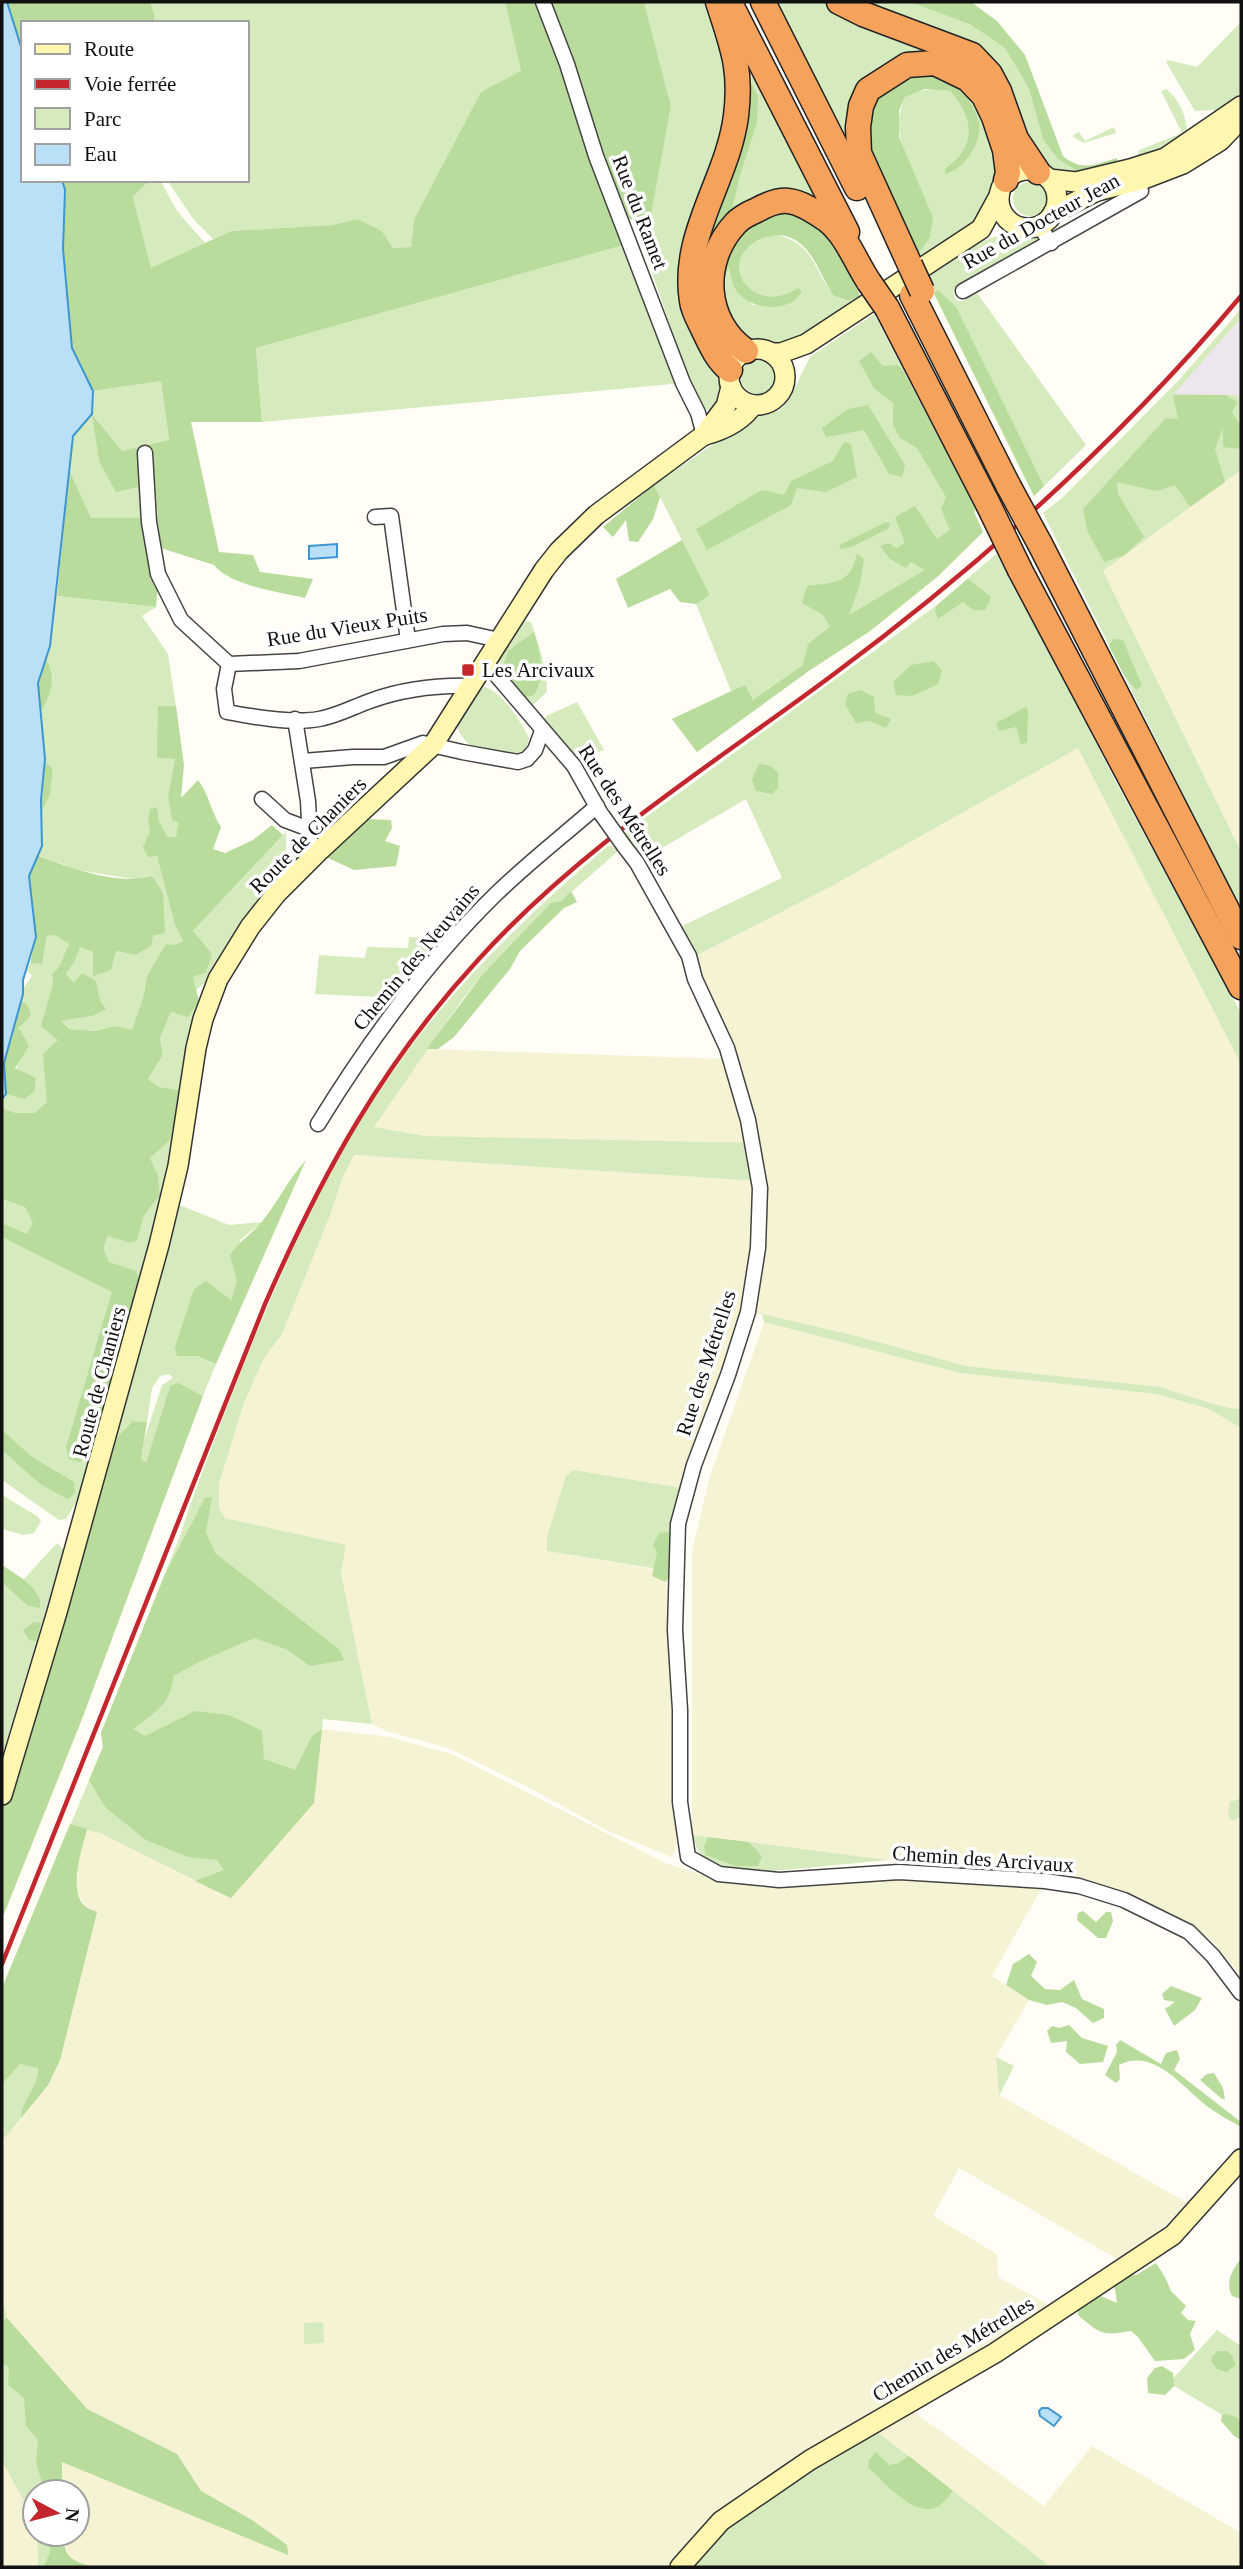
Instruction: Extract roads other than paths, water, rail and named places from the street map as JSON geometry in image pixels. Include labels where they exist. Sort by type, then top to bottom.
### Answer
[{"type":"highway","points":[[718,2],[736,58],[738,87],[728,149],[694,245],[691,290],[692,303],[713,349],[721,363],[736,369]]},
{"type":"highway","points":[[729,2],[871,281]]},
{"type":"highway","points":[[763,2],[905,268],[950,371],[1241,937]]},
{"type":"highway","points":[[839,2],[863,14],[972,55],[990,74],[1016,139],[1026,157],[1043,175]]},
{"type":"highway","points":[[905,268],[859,153],[858,127],[861,106],[868,90],[907,65],[935,63],[968,79],[984,96],[1005,150],[1008,173],[1002,188]]},
{"type":"highway","points":[[736,369],[721,328],[710,285],[714,263],[723,241],[736,222],[768,204],[789,201],[812,210],[842,234],[887,308],[1020,570],[1241,987]]},
{"type":"street","name":"Rue du Ramet","points":[[543,2],[567,64],[596,156],[683,383],[698,412],[704,435]]},
{"type":"street","name":"Rue du Docteur Jean","points":[[1043,175],[1076,182],[1165,158],[1241,106]]},
{"type":"street","name":"Rue du Docteur Jean","points":[[1046,219],[1076,200],[1097,191],[1144,179],[1183,164],[1220,141],[1241,119]]},
{"type":"street","points":[[704,435],[726,406],[736,369],[759,349],[781,353],[806,344],[982,229],[1017,226],[1032,228],[1046,219],[1057,198],[1053,185],[1043,175],[1017,172],[1002,188],[982,229]]},
{"type":"street","points":[[1002,188],[1001,211],[1017,226]]},
{"type":"street","name":"Rue du Docteur Jean","points":[[963,291],[1141,191]]},
{"type":"street","points":[[1046,219],[1051,243]]},
{"type":"street","points":[[736,369],[737,397],[753,405],[766,404],[774,400],[782,390],[785,374],[806,344]]},
{"type":"street","points":[[772,353],[780,360],[785,374]]},
{"type":"street","points":[[704,435],[722,430],[747,414],[753,405]]},
{"type":"street","name":"Route de Chaniers","points":[[2,1795],[57,1612],[168,1212],[196,1048],[210,998],[233,952],[276,894],[432,745],[544,570],[572,538],[596,516],[704,435]]},
{"type":"street","points":[[145,453],[149,522],[158,574],[181,621],[229,664],[224,689],[227,712],[252,717],[317,720],[398,693],[443,685],[472,686]]},
{"type":"street","points":[[375,517],[391,516],[408,640]]},
{"type":"street","name":"Rue du Vieux Puits","points":[[229,664],[299,661],[443,634],[467,633],[499,640]]},
{"type":"street","name":"Rue des Métrelles","points":[[485,662],[574,766],[600,811],[637,863],[690,956],[695,979],[726,1048],[748,1120],[760,1188],[758,1248],[748,1312],[694,1465],[678,1524],[675,1630],[680,1710],[680,1802],[688,1857]]},
{"type":"street","points":[[295,719],[308,801],[310,841],[318,852]]},
{"type":"street","points":[[303,761],[384,757],[423,743],[518,762],[527,759],[535,750],[542,731]]},
{"type":"street","points":[[262,799],[285,820],[309,829]]},
{"type":"street","name":"Chemin des Neuvains","points":[[318,1124],[357,1060],[434,961],[497,893],[600,811]]},
{"type":"street","name":"Chemin des Arcivaux","points":[[688,1857],[719,1874],[779,1880],[899,1872],[1045,1881],[1079,1886],[1125,1900],[1189,1932],[1213,1956],[1241,1993]]},
{"type":"street","name":"Chemin des Métrelles","points":[[680,2567],[721,2521],[799,2468],[995,2353],[1172,2235],[1241,2159]]},
{"type":"water","points":[[2,2],[7,2],[21,47],[21,182],[63,182],[65,190],[63,249],[72,348],[93,391],[92,414],[73,436],[50,646],[38,683],[45,759],[41,800],[42,846],[29,876],[36,937],[4,1063],[6,1094],[2,1099]]},
{"type":"water","points":[[337,544],[337,557],[309,559],[309,546]]},
{"type":"water","points":[[1048,2408],[1061,2417],[1054,2426],[1040,2416],[1039,2411]]},
{"type":"railway","points":[[2,1964],[265,1304],[332,1166],[356,1123],[412,1040],[478,960],[560,880],[649,808],[889,632],[997,543],[1148,400],[1241,296]]},
{"type":"place","name":"Les Arcivaux","points":[[468,670]]}]
